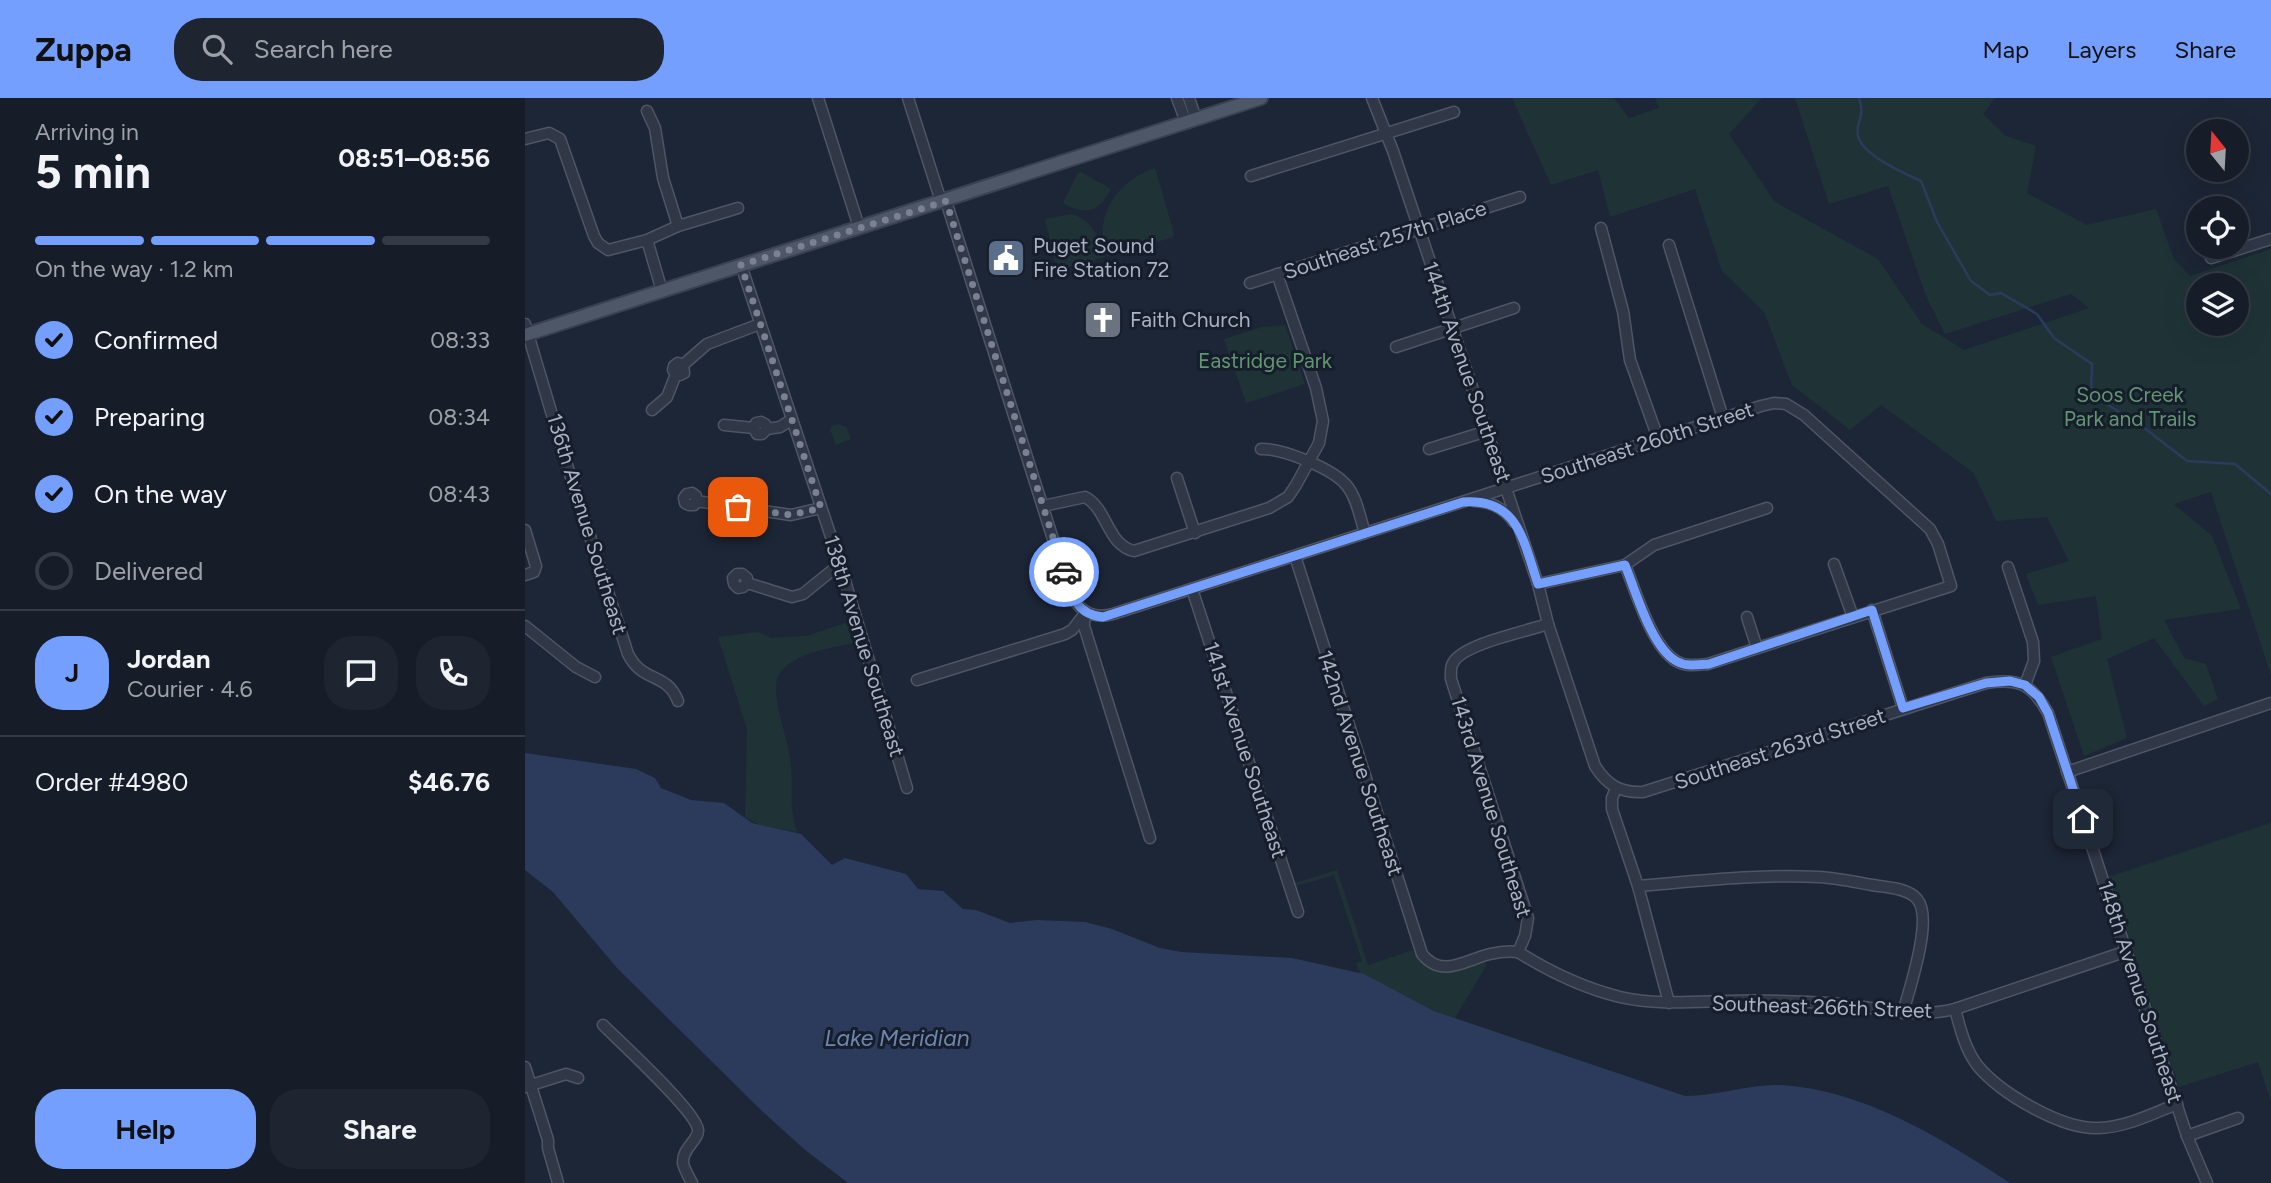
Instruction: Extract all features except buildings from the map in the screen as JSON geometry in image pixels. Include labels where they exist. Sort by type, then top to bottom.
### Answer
[{"type":"main road","points":[[526,331],[946,201],[1261,98]]},
{"type":"street","points":[[818,98],[859,227]]},
{"type":"street","points":[[908,98],[939,195],[946,201],[1071,596],[1085,612],[1084,626],[1150,838]]},
{"type":"street","points":[[1177,98],[1191,121]]},
{"type":"street","points":[[1189,98],[1191,121]]},
{"type":"street","name":"144th Avenue Southeast","points":[[1372,98],[1387,133],[1453,328],[1595,766],[1616,788]]},
{"type":"street","points":[[647,111],[655,128],[663,178],[678,226]]},
{"type":"street","points":[[1251,176],[1454,112]]},
{"type":"street","points":[[525,139],[549,133],[558,136],[564,144],[594,236],[603,248],[614,250],[647,240],[678,226],[738,208]]},
{"type":"street","name":"Southeast 257th Place","points":[[1250,283],[1520,197]]},
{"type":"street","points":[[1601,228],[1623,311],[1630,360],[1658,438]]},
{"type":"street","points":[[2249,246],[2271,239]]},
{"type":"street","points":[[647,240],[662,291]]},
{"type":"street","points":[[1669,245],[1723,418]]},
{"type":"street","name":"138th Avenue Southeast","points":[[741,265],[840,564],[907,788]]},
{"type":"street","points":[[1043,506],[1085,497],[1092,501],[1117,541],[1125,549],[1134,551],[1195,533],[1280,503],[1288,497],[1321,436],[1322,412],[1277,274]]},
{"type":"street","points":[[1396,347],[1514,309]]},
{"type":"street","points":[[652,411],[667,397],[675,374],[680,376],[684,373],[683,365],[707,344],[760,324]]},
{"type":"street","name":"136th Avenue Southeast","points":[[526,331],[628,654],[638,670],[669,684],[678,701]]},
{"type":"street","name":"Southeast 260th Street","points":[[1085,612],[1103,617],[1658,438],[1761,406],[1786,404],[1804,415],[1930,529],[1938,544],[1951,586],[1872,610]]},
{"type":"street","points":[[724,425],[754,428],[756,423],[761,422],[767,429],[780,427],[791,420]]},
{"type":"street","points":[[1429,449],[1486,431]]},
{"type":"street","points":[[1261,449],[1282,451],[1334,475],[1349,488],[1365,533]]},
{"type":"street","points":[[1177,478],[1195,533]]},
{"type":"street","points":[[697,500],[791,515],[821,508]]},
{"type":"street","points":[[1463,502],[1486,502],[1499,508],[1511,517],[1520,530]]},
{"type":"street","points":[[1538,584],[1625,565],[1654,545],[1767,508]]},
{"type":"street","points":[[525,530],[536,566],[534,572],[525,575]]},
{"type":"street","name":"142nd Avenue Southeast","points":[[1295,556],[1419,947],[1425,958],[1434,965],[1449,968],[1489,954],[1518,952]]},
{"type":"street","points":[[747,583],[792,597],[803,594],[840,564]]},
{"type":"street","points":[[1834,564],[1853,617]]},
{"type":"street","points":[[1625,565],[1655,636],[1675,660],[1694,665],[1709,664],[1872,610],[1903,708]]},
{"type":"street","points":[[2008,567],[2033,642],[2035,661],[2025,685]]},
{"type":"street","name":"141st Avenue Southeast","points":[[1192,589],[1298,912]]},
{"type":"street","points":[[917,680],[1065,634],[1072,630],[1085,612]]},
{"type":"street","points":[[1747,617],[1757,648]]},
{"type":"street","name":"143rd Avenue Southeast","points":[[1518,952],[1525,936],[1528,918],[1451,679],[1453,661],[1472,648],[1548,624]]},
{"type":"street","points":[[525,626],[576,667],[595,677]]},
{"type":"street","name":"Southeast 263rd Street","points":[[1616,788],[1636,793],[1663,787],[1986,683],[2010,681],[2025,685]]},
{"type":"street","name":"148th Avenue Southeast","points":[[2025,685],[2039,697],[2048,713],[2187,1136],[2207,1183]]},
{"type":"street","points":[[2067,772],[2271,703]]},
{"type":"street","points":[[1616,788],[1612,809],[1638,886],[1669,1003]]},
{"type":"street","points":[[1638,886],[1722,878],[1822,877],[1908,893],[1917,899],[1921,906],[1923,930],[1903,1013]]},
{"type":"street","name":"Southeast 266th Street","points":[[1518,952],[1573,982],[1620,997],[1669,1003],[1764,1000],[1830,1003],[1926,1015],[1955,1009],[2127,951]]},
{"type":"street","points":[[1955,1009],[1966,1045],[1976,1063],[1993,1081],[2055,1119],[2098,1129],[2122,1125],[2177,1104]]},
{"type":"street","points":[[603,1024],[684,1107],[696,1124],[699,1130],[697,1137],[685,1152],[683,1164],[692,1183]]},
{"type":"street","points":[[525,1067],[528,1086],[558,1183]]},
{"type":"street","points":[[528,1086],[566,1074],[578,1079]]},
{"type":"street","points":[[2187,1136],[2238,1118]]},
{"type":"green space","name":"Soos Creek Park and Trails","points":[[1512,98],[1614,98],[1629,118],[1659,108],[1655,98],[1762,98],[1729,134],[1775,202],[1878,259],[1922,324],[1964,350],[2089,308],[2071,294],[1945,334],[1926,296],[1888,186],[1829,204],[1795,98],[1995,98],[1983,114],[2006,136],[2036,146],[2027,193],[2087,225],[2156,209],[2174,259],[2187,273],[2186,336],[2249,336],[2249,273],[2199,273],[2241,259],[2249,259],[2249,256],[2271,249],[2271,675],[2211,492],[2174,504],[2212,536],[2241,609],[2164,620],[2184,658],[2206,664],[2218,699],[2204,706],[2154,638],[2107,659],[2127,738],[2084,756],[2051,657],[2102,639],[2096,596],[2038,605],[2026,574],[2069,561],[2047,517],[1996,521],[1974,473],[1881,405],[1850,430],[1792,385],[1764,312],[1722,271],[1695,189],[1610,217],[1598,170],[1551,185]]},
{"type":"green space","points":[[1155,168],[1173,237],[1107,257],[1103,228],[1111,202],[1129,182]]},
{"type":"green space","points":[[1081,172],[1111,189],[1097,207],[1079,210],[1063,203]]},
{"type":"green space","points":[[1071,214],[1089,225],[1105,257],[1060,269],[1056,266],[1045,219]]},
{"type":"green space","name":"Eastridge Park","points":[[1285,325],[1305,384],[1246,403],[1224,339],[1262,327]]},
{"type":"green space","points":[[838,424],[846,427],[851,439],[836,445],[830,430]]},
{"type":"green space","points":[[851,621],[858,642],[820,650],[795,660],[778,677],[776,698],[790,758],[793,814],[797,832],[760,825],[745,817],[747,729],[718,637],[758,632],[771,638],[807,636]]},
{"type":"green space","points":[[2271,823],[2271,1101],[2258,1062],[2179,1087],[2109,877]]},
{"type":"green space","points":[[1337,870],[1368,965],[1413,950],[1419,960],[1436,970],[1466,967],[1485,960],[1486,966],[1455,1018],[1434,1011],[1360,973],[1356,963],[1362,961],[1334,875],[1293,887],[1292,884]]},
{"type":"water","name":"Lake Meridian","points":[[525,753],[636,769],[655,778],[661,788],[691,800],[724,803],[752,823],[801,834],[832,865],[845,858],[906,874],[918,889],[943,891],[963,909],[976,910],[1010,923],[1037,920],[1085,922],[1112,929],[1160,948],[1181,952],[1292,958],[1364,974],[1434,1011],[1685,1096],[1781,1085],[1842,1096],[1901,1119],[1957,1149],[2010,1183],[848,1183],[804,1149],[763,1112],[617,968],[553,892],[525,870]]},
{"type":"waterway","points":[[1859,98],[1861,110],[1857,131],[1861,143],[1885,163],[1921,181],[1937,222],[1971,281],[1990,295],[2001,293],[2037,314],[2054,338],[2092,364],[2091,395],[2138,423],[2187,461],[2235,464],[2271,494]]},
{"type":"way so far","points":[[738,507],[791,515],[821,508],[741,265],[946,201],[1064,572]]},
{"type":"place","name":"Puget Sound Fire Station 72","points":[[1006,258]]},
{"type":"place","name":"Faith Church","points":[[1103,320]]},
{"type":"route","points":[[1064,572],[1071,596],[1078,606],[1085,612],[1103,617],[1463,502],[1486,502],[1505,512],[1520,530],[1538,584],[1625,565],[1655,636],[1675,660],[1684,664],[1709,664],[1872,610],[1903,708],[1986,683],[2010,681],[2025,685],[2039,697],[2048,713],[2083,819]]}]
